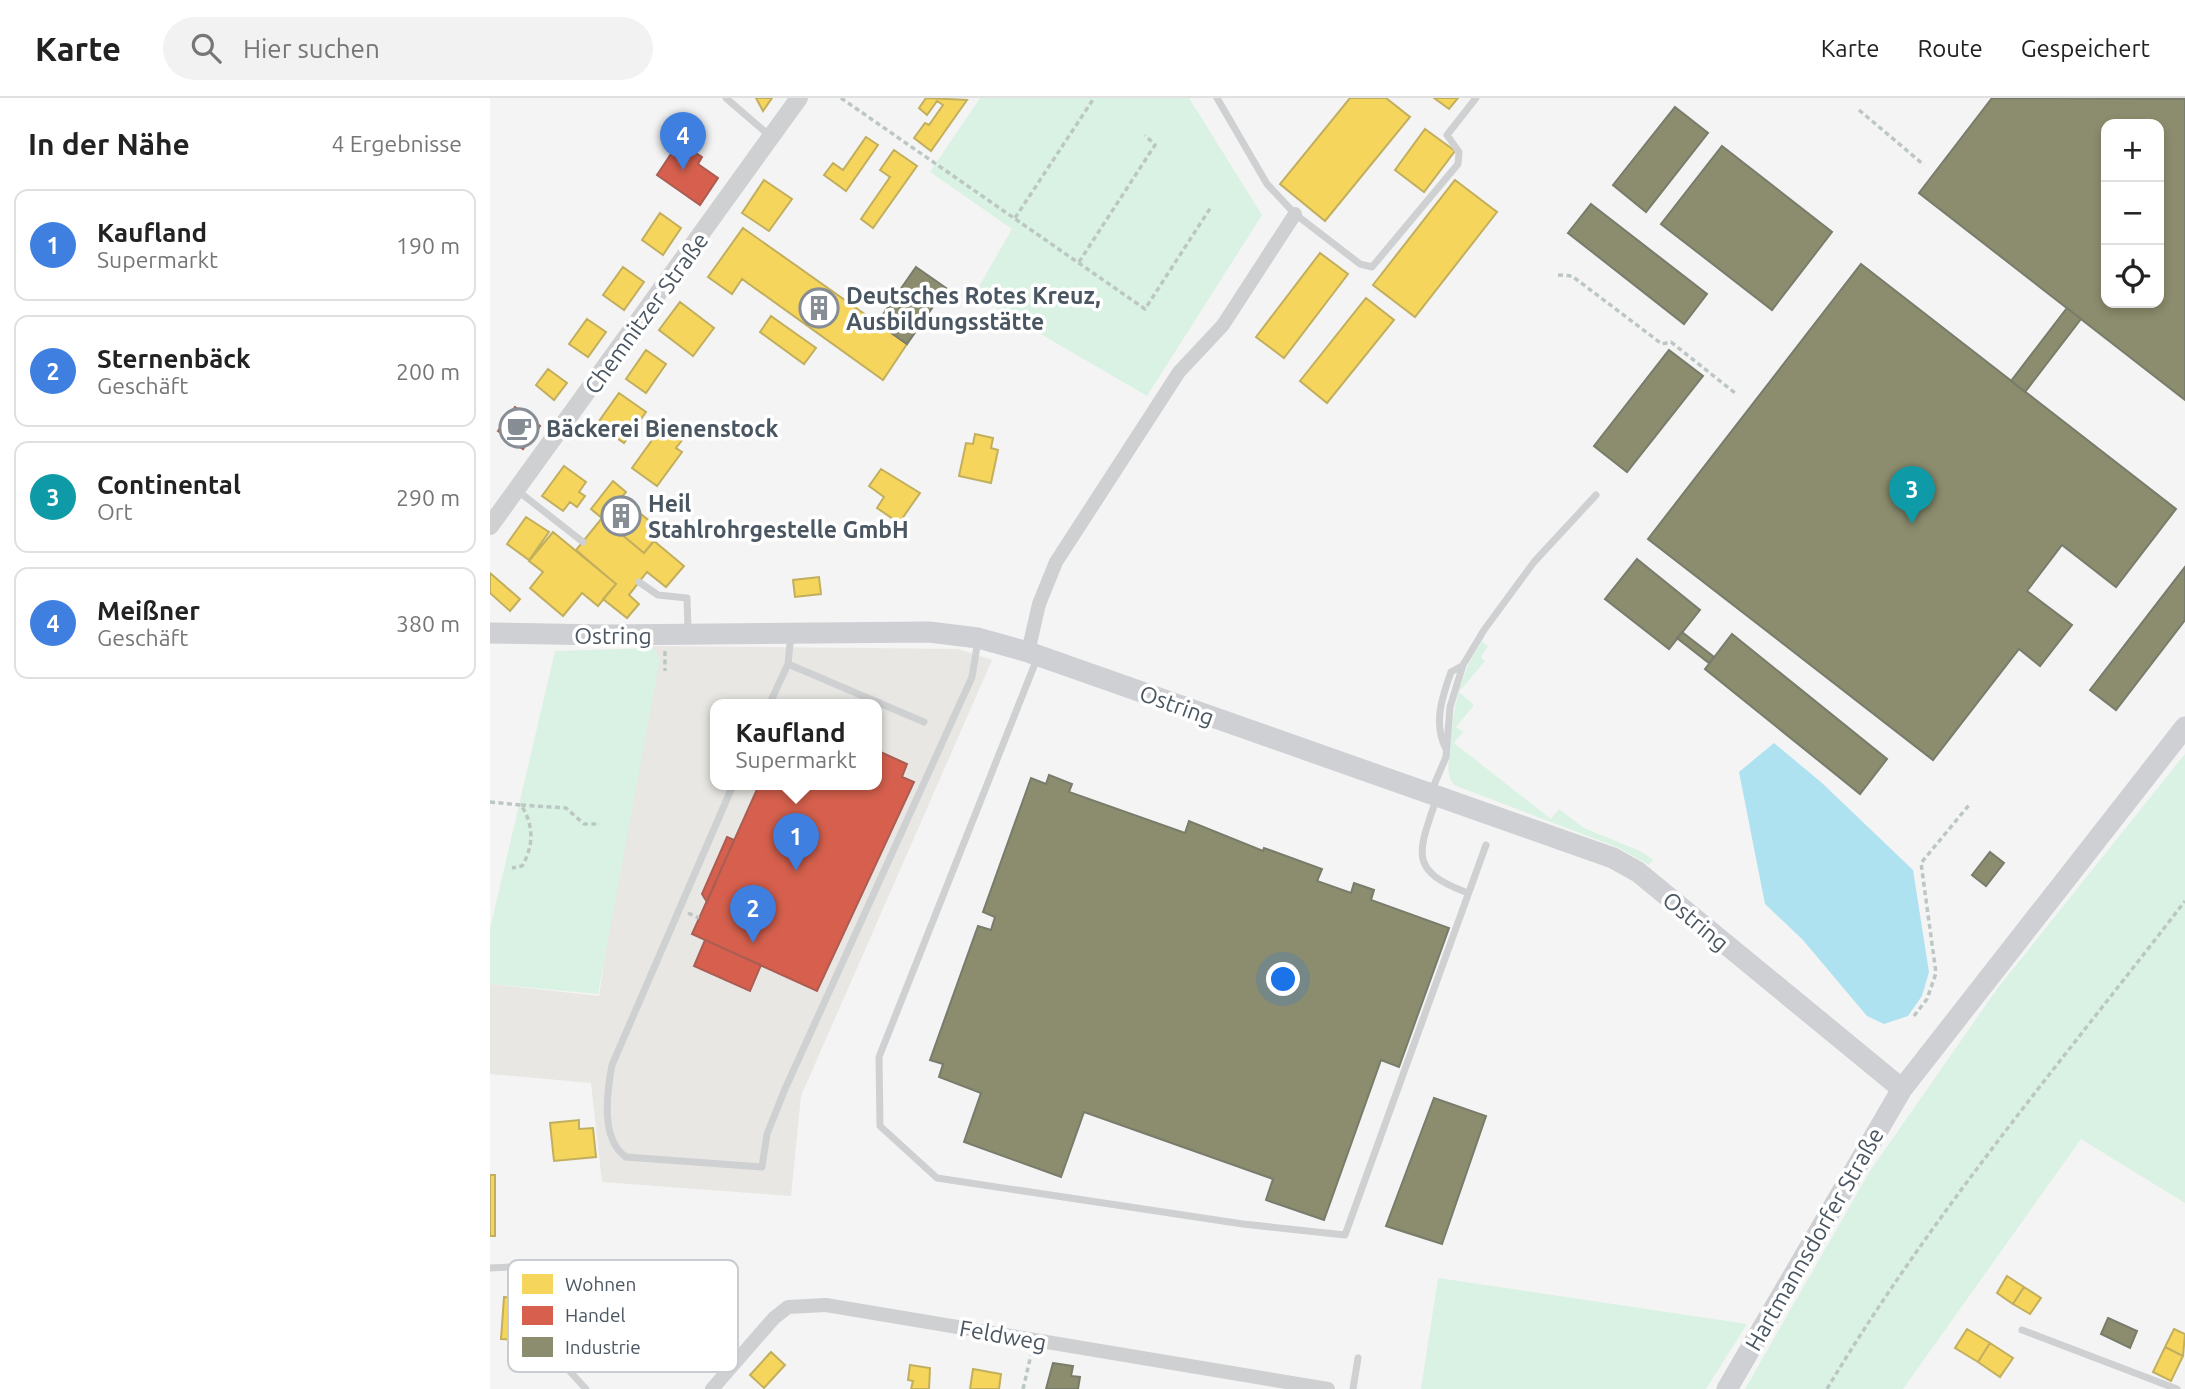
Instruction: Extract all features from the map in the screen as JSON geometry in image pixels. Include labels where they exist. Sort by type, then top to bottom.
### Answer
[{"type":"main road","name":"Ostring","points":[[490,633],[929,632],[978,638],[1033,654],[1435,793],[1613,858],[1638,872],[1902,1089]]},
{"type":"main road","points":[[1902,1089],[2185,727]]},
{"type":"main road","name":"Hartmannsdorfer Straße","points":[[1727,1389],[1902,1089]]},
{"type":"street","name":"Chemnitzer Straße","points":[[490,526],[799,98]]},
{"type":"street","points":[[1033,654],[1040,604],[1056,562],[1179,372],[1223,325],[1295,214]]},
{"type":"street","name":"Feldweg","points":[[738,1358],[756,1336],[788,1307],[826,1305],[1328,1389]]},
{"type":"street","name":"Feldweg","points":[[712,1389],[726,1372]]},
{"type":"lane","points":[[726,98],[772,137]]},
{"type":"lane","points":[[1217,98],[1267,184],[1295,214],[1360,264],[1372,267],[1458,163],[1459,152],[1447,135],[1476,98]]},
{"type":"lane","points":[[518,490],[583,542]]},
{"type":"lane","points":[[1468,893],[1441,883],[1428,872],[1421,855],[1424,833],[1446,750],[1439,736],[1442,698],[1451,672],[1463,665],[1484,630],[1534,562],[1596,495]]},
{"type":"lane","points":[[639,582],[658,595],[687,598],[689,634]]},
{"type":"lane","points":[[772,699],[788,664],[791,633]]},
{"type":"lane","points":[[731,790],[612,1065],[606,1097],[614,1144],[626,1157],[762,1167],[766,1134],[785,1089],[972,677],[978,638]]},
{"type":"lane","points":[[1033,654],[879,1057],[880,1126],[937,1178],[1243,1224],[1345,1235],[1486,845]]},
{"type":"lane","points":[[788,664],[870,699]]},
{"type":"lane","points":[[882,704],[924,722]]},
{"type":"lane","points":[[490,1268],[508,1267]]},
{"type":"lane","points":[[2022,1330],[2177,1389]]},
{"type":"lane","points":[[1353,1389],[1358,1358]]},
{"type":"lane","points":[[570,1372],[586,1389]]},
{"type":"path","points":[[841,98],[1145,309],[1211,206]]},
{"type":"path","points":[[1015,218],[1094,98]]},
{"type":"path","points":[[1860,110],[1924,165]]},
{"type":"path","points":[[1079,262],[1155,145],[1145,135]]},
{"type":"path","points":[[1558,275],[1572,276],[1662,344],[1671,342],[1735,393]]},
{"type":"path","points":[[490,803],[566,808],[584,824],[600,824]]},
{"type":"path","points":[[512,868],[522,866],[528,855],[531,837],[530,819],[522,805]]},
{"type":"path","points":[[1914,1016],[1927,999],[1936,973],[1921,863],[1969,806]]},
{"type":"path","points":[[1827,1389],[1863,1329],[1941,1217],[2185,901]]},
{"type":"path","points":[[1023,1389],[1034,1340]]},
{"type":"shaded area","points":[[650,646],[958,649],[992,660],[801,1096],[791,1196],[602,1182],[591,1083],[490,1074],[490,984],[599,996]]},
{"type":"green space","points":[[980,98],[1189,98],[1262,215],[1147,396],[974,295],[1012,229],[930,172]]},
{"type":"green space","points":[[1482,641],[1488,646],[1481,657],[1485,661],[1459,692],[1474,705],[1456,727],[1463,732],[1454,743],[1551,819],[1559,809],[1584,828],[1642,852],[1653,860],[1649,865],[1619,848],[1454,785],[1448,768],[1455,706],[1458,693],[1468,667]]},
{"type":"green space","points":[[653,648],[660,658],[598,994],[490,984],[490,929],[555,651]]},
{"type":"green space","points":[[2185,754],[2185,1203],[2081,1139],[1903,1389],[1745,1389],[1870,1171],[1997,989]]},
{"type":"green space","points":[[1438,1278],[1747,1324],[1706,1389],[1421,1389]]},
{"type":"water","points":[[1774,743],[1822,783],[1913,870],[1929,972],[1922,996],[1908,1016],[1884,1024],[1867,1016],[1802,939],[1765,904],[1739,772]]},
{"type":"building: Wohnen","points":[[756,98],[772,98],[763,111]]},
{"type":"building: Wohnen","points":[[926,98],[967,100],[931,151],[914,138],[925,123],[929,125],[943,105],[937,101],[927,115],[919,108]]},
{"type":"building: Wohnen","points":[[1350,98],[1386,98],[1410,117],[1325,221],[1280,184]]},
{"type":"building: Wohnen","points":[[1434,98],[1458,98],[1449,109]]},
{"type":"building: Wohnen","points":[[1425,129],[1455,151],[1424,192],[1395,170]]},
{"type":"building: Wohnen","points":[[866,137],[878,145],[846,191],[824,175],[833,163],[843,170]]},
{"type":"building: Wohnen","points":[[894,150],[917,166],[873,228],[861,219],[890,177],[880,170]]},
{"type":"building: Wohnen","points":[[764,180],[792,199],[769,231],[742,213]]},
{"type":"building: Wohnen","points":[[1455,180],[1497,212],[1415,317],[1373,285]]},
{"type":"building: Wohnen","points":[[660,213],[681,228],[663,255],[642,240]]},
{"type":"building: Wohnen","name":"Deutsches Rotes Kreuz, Ausbildungsstätte","points":[[743,228],[907,344],[883,380],[742,279],[732,294],[708,277]]},
{"type":"building: Wohnen","points":[[1320,253],[1348,274],[1284,358],[1256,337]]},
{"type":"building: Wohnen","points":[[623,267],[644,282],[624,310],[603,295]]},
{"type":"building: Wohnen","points":[[1366,298],[1394,320],[1327,403],[1300,381]]},
{"type":"building: Wohnen","points":[[680,302],[714,328],[693,356],[659,330]]},
{"type":"building: Wohnen","points":[[771,316],[816,348],[804,364],[760,332]]},
{"type":"building: Wohnen","points":[[587,319],[606,332],[588,357],[569,344]]},
{"type":"building: Wohnen","points":[[646,350],[666,364],[646,393],[626,379]]},
{"type":"building: Wohnen","points":[[548,369],[567,383],[554,400],[536,385]]},
{"type":"building: Wohnen","points":[[619,393],[646,412],[624,443],[597,424]]},
{"type":"building: Wohnen","points":[[663,425],[683,439],[676,448],[682,452],[657,486],[632,468]]},
{"type":"building: Wohnen","points":[[975,434],[993,438],[991,448],[998,450],[991,483],[959,476],[966,443],[973,444]]},
{"type":"building: Wohnen","points":[[564,466],[586,482],[579,492],[585,496],[577,507],[570,502],[563,511],[542,496]]},
{"type":"building: Wohnen","points":[[881,469],[920,493],[899,523],[877,508],[884,497],[869,486]]},
{"type":"building: Wohnen","name":"Heil Stahlrohrgestelle GmbH","points":[[613,481],[626,492],[621,498],[662,531],[644,553],[591,509]]},
{"type":"building: Wohnen","points":[[526,517],[549,532],[529,560],[507,544]]},
{"type":"building: Wohnen","points":[[602,518],[644,553],[654,541],[684,566],[666,587],[647,572],[629,595],[639,604],[627,618],[603,599],[616,584],[576,550]]},
{"type":"building: Wohnen","points":[[553,532],[616,584],[598,606],[582,593],[563,616],[530,588],[543,572],[529,561]]},
{"type":"building: Wohnen","points":[[490,573],[520,599],[510,611],[490,593]]},
{"type":"building: Wohnen","points":[[819,577],[821,594],[795,597],[793,580]]},
{"type":"building: Wohnen","points":[[579,1120],[579,1129],[593,1128],[596,1157],[554,1161],[550,1123]]},
{"type":"building: Wohnen","points":[[490,1175],[495,1175],[495,1236],[490,1236]]},
{"type":"building: Wohnen","points":[[2007,1276],[2024,1287],[2013,1304],[1997,1293]]},
{"type":"building: Wohnen","points":[[2024,1287],[2041,1298],[2030,1314],[2013,1304]]},
{"type":"building: Wohnen","points":[[504,1297],[508,1297],[508,1339],[501,1339]]},
{"type":"building: Wohnen","points":[[1967,1329],[1990,1343],[1978,1362],[1955,1348]]},
{"type":"building: Wohnen","points":[[2174,1329],[2185,1334],[2183,1356],[2165,1347]]},
{"type":"building: Wohnen","points":[[1990,1343],[2013,1358],[2000,1377],[1978,1362]]},
{"type":"building: Wohnen","points":[[2165,1347],[2183,1356],[2171,1381],[2153,1372]]},
{"type":"building: Wohnen","points":[[771,1352],[785,1365],[764,1388],[750,1375]]},
{"type":"building: Wohnen","points":[[910,1365],[930,1368],[929,1389],[911,1389],[913,1381],[908,1380]]},
{"type":"building: Wohnen","points":[[973,1369],[1001,1374],[999,1389],[970,1389]]},
{"type":"building: Handel","points":[[679,142],[702,157],[698,164],[718,178],[700,205],[657,175]]},
{"type":"building: Handel","name":"Bäckerei Bienenstock","points":[[515,407],[540,426],[523,449],[498,431]]},
{"type":"building: Handel","points":[[882,753],[907,764],[902,777],[914,782],[817,991],[692,934],[757,790],[882,790]]},
{"type":"building: Handel","points":[[727,837],[734,840],[707,902],[702,894]]},
{"type":"building: Handel","points":[[705,940],[761,965],[750,991],[694,966]]},
{"type":"building: Industrie","points":[[1992,98],[2185,99],[2185,400],[1919,193]]},
{"type":"building: Industrie","points":[[1675,107],[1708,133],[1646,212],[1613,185]]},
{"type":"building: Industrie","points":[[1722,146],[1832,232],[1772,310],[1661,224]]},
{"type":"building: Industrie","points":[[1591,204],[1707,294],[1684,324],[1568,233]]},
{"type":"building: Industrie","points":[[1861,264],[2176,509],[2116,587],[2062,545],[2027,591],[2072,625],[2040,666],[2019,649],[1933,760],[1648,539]]},
{"type":"building: Industrie","points":[[916,267],[946,288],[907,344],[877,323]]},
{"type":"building: Industrie","points":[[2067,308],[2081,319],[2025,392],[2011,381]]},
{"type":"building: Industrie","points":[[1669,350],[1703,376],[1627,472],[1594,446]]},
{"type":"building: Industrie","points":[[1637,559],[1700,610],[1669,649],[1605,599]]},
{"type":"building: Industrie","points":[[2185,567],[2185,620],[2116,710],[2090,690]]},
{"type":"building: Industrie","points":[[1682,632],[1714,657],[1709,663],[1677,638]]},
{"type":"building: Industrie","points":[[1732,634],[1887,759],[1860,794],[1705,669]]},
{"type":"building: Industrie","points":[[1049,775],[1072,784],[1069,792],[1185,833],[1189,821],[1263,851],[1264,848],[1322,869],[1317,881],[1351,893],[1354,883],[1374,890],[1371,900],[1449,928],[1399,1067],[1381,1060],[1324,1220],[1266,1200],[1273,1179],[1084,1112],[1061,1177],[964,1142],[981,1093],[939,1077],[943,1064],[930,1060],[978,926],[991,930],[995,917],[983,912],[1031,778],[1046,784]]},
{"type":"building: Industrie","points":[[1990,852],[2004,863],[1986,886],[1972,875]]},
{"type":"building: Industrie","points":[[1434,1098],[1486,1116],[1442,1244],[1386,1226]]},
{"type":"building: Industrie","points":[[2108,1318],[2137,1331],[2130,1348],[2101,1334]]},
{"type":"building: Industrie","points":[[1053,1363],[1073,1366],[1071,1376],[1080,1377],[1078,1389],[1046,1389]]},
{"type":"place","name":"Meißner","points":[[683,170]]},
{"type":"place","name":"Deutsches Rotes Kreuz, Ausbildungsstätte","points":[[819,308]]},
{"type":"place","name":"Bäckerei Bienenstock","points":[[519,428]]},
{"type":"place","name":"Heil Stahlrohrgestelle GmbH","points":[[621,516]]},
{"type":"place","name":"Continental","points":[[1912,524]]},
{"type":"place","name":"Kaufland","points":[[796,871]]},
{"type":"place","name":"Sternenbäck","points":[[753,943]]}]
